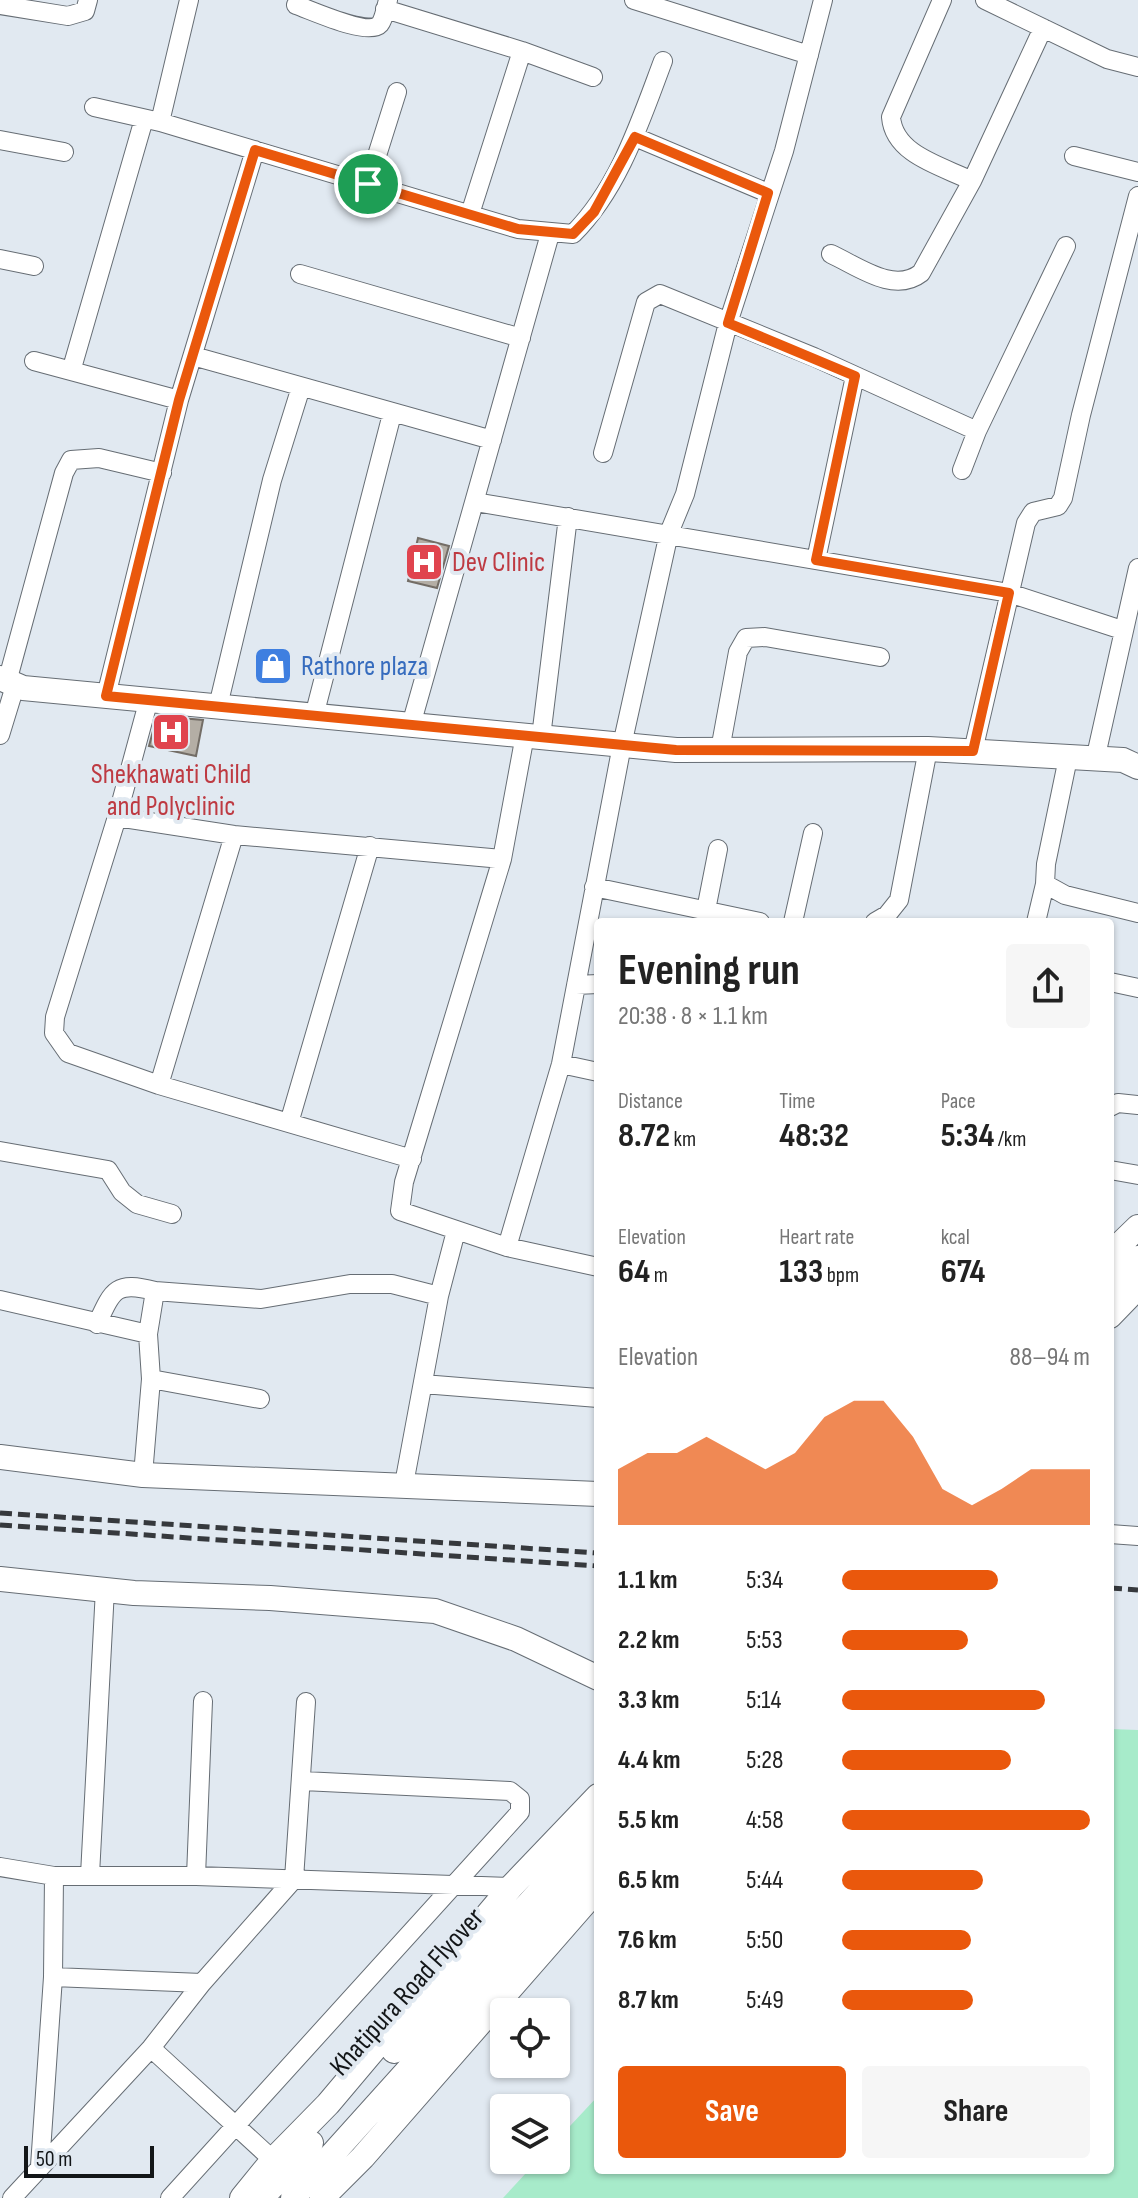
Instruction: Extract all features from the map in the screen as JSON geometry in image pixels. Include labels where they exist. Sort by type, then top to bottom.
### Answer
[{"type":"street","points":[[0,3],[68,16],[85,11],[88,0]]},
{"type":"street","points":[[72,368],[189,0]]},
{"type":"street","points":[[634,0],[690,8],[809,55]]},
{"type":"street","points":[[507,1247],[561,1064],[622,745],[669,533],[685,494],[728,323],[784,151],[823,0]]},
{"type":"street","points":[[942,0],[891,117],[892,131],[904,148],[972,181]]},
{"type":"street","points":[[985,0],[1107,59],[1138,67]]},
{"type":"street","points":[[296,5],[361,28],[380,24],[387,5],[593,77]]},
{"type":"street","points":[[831,254],[896,283],[910,282],[921,273],[972,181],[1043,28]]},
{"type":"street","points":[[470,214],[522,51]]},
{"type":"street","points":[[94,107],[152,120],[470,214],[550,234],[573,234],[594,212],[635,137],[663,61]]},
{"type":"street","points":[[368,184],[397,92]]},
{"type":"street","points":[[635,137],[768,193]]},
{"type":"street","points":[[0,140],[64,152]]},
{"type":"street","points":[[106,696],[179,400],[255,150]]},
{"type":"street","points":[[1074,156],[1138,172]]},
{"type":"street","points":[[973,751],[1026,523],[1033,512],[1058,506],[1063,498],[1088,387],[1138,196]]},
{"type":"street","points":[[411,725],[550,234]]},
{"type":"street","points":[[962,470],[977,431],[1066,246]]},
{"type":"street","points":[[0,259],[34,266]]},
{"type":"street","points":[[300,274],[521,338]]},
{"type":"street","points":[[603,453],[646,302],[660,294],[674,297],[977,431]]},
{"type":"street","points":[[193,356],[492,440]]},
{"type":"street","points":[[34,361],[72,368],[179,400]]},
{"type":"street","points":[[816,560],[855,376]]},
{"type":"street","points":[[218,706],[272,480],[301,387]]},
{"type":"street","points":[[314,716],[392,414]]},
{"type":"street","points":[[0,735],[7,682],[64,473],[71,460],[99,458],[162,473]]},
{"type":"street","points":[[475,502],[1009,593],[1122,630]]},
{"type":"street","points":[[568,517],[533,736],[502,859],[404,1182],[400,1211],[507,1247],[594,1266]]},
{"type":"street","points":[[1095,760],[1138,568]]},
{"type":"street","points":[[720,750],[738,652],[746,638],[765,637],[880,657]]},
{"type":"street","points":[[7,682],[106,696],[622,745],[720,750],[928,749],[1123,760],[1138,767]]},
{"type":"street","points":[[149,699],[117,817],[55,1017],[54,1033],[68,1053],[159,1085],[412,1159]]},
{"type":"street","points":[[882,918],[899,900],[928,749]]},
{"type":"street","points":[[1037,918],[1068,758]]},
{"type":"street","points":[[117,817],[234,835],[502,859]]},
{"type":"street","points":[[794,918],[813,833]]},
{"type":"street","points":[[159,1085],[234,835]]},
{"type":"street","points":[[289,1123],[370,846]]},
{"type":"street","points":[[706,910],[718,849]]},
{"type":"street","points":[[1045,884],[1065,895],[1138,913]]},
{"type":"street","points":[[594,887],[742,918]]},
{"type":"street","points":[[1114,983],[1138,988]]},
{"type":"street","points":[[576,985],[594,984]]},
{"type":"street","points":[[561,1064],[594,1071]]},
{"type":"street","points":[[1114,1105],[1138,1105]]},
{"type":"street","points":[[0,1151],[108,1170],[122,1192],[137,1204],[172,1214]]},
{"type":"street","points":[[1114,1171],[1138,1175]]},
{"type":"street","points":[[1114,1250],[1138,1227]]},
{"type":"street","points":[[404,1484],[439,1296],[456,1231]]},
{"type":"street","points":[[1114,1283],[1138,1258]]},
{"type":"street","points":[[97,1324],[117,1289],[128,1284],[155,1291],[261,1299],[350,1284],[392,1284],[439,1296]]},
{"type":"street","points":[[1114,1312],[1138,1287]]},
{"type":"street","points":[[143,1475],[151,1379],[148,1334],[155,1291]]},
{"type":"street","points":[[0,1300],[148,1334]]},
{"type":"street","points":[[1114,1330],[1138,1306]]},
{"type":"street","points":[[151,1379],[260,1399]]},
{"type":"street","points":[[423,1384],[594,1398]]},
{"type":"street","points":[[0,1457],[143,1475],[594,1494]]},
{"type":"street","points":[[1114,1534],[1138,1536]]},
{"type":"street","points":[[0,1579],[435,1611],[516,1639],[594,1681]]},
{"type":"street","points":[[90,1875],[105,1589]]},
{"type":"street","points":[[196,1876],[203,1701]]},
{"type":"street","points":[[12,2198],[151,2048],[202,1983],[294,1879],[306,1702]]},
{"type":"street","points":[[170,2198],[520,1812],[520,1799],[510,1791],[303,1781]]},
{"type":"street","points":[[256,2197],[273,2160],[328,2104],[511,1887],[594,1800]]},
{"type":"street","name":"Khatipura Road Flyover","points":[[256,2197],[594,1832]]},
{"type":"street","name":"Khatipura Road Flyover","points":[[293,2198],[594,1863]]},
{"type":"street","points":[[0,1867],[54,1876],[196,1876],[511,1887]]},
{"type":"street","points":[[40,2166],[53,1977],[54,1876]]},
{"type":"street","points":[[322,2198],[363,2157],[594,1893]]},
{"type":"street","points":[[53,1977],[202,1983]]},
{"type":"street","points":[[151,2048],[273,2160]]},
{"type":"green space","points":[[1114,1729],[1138,1730],[1138,2198],[503,2198],[525,2174],[570,2174],[570,2126],[594,2100],[594,2174],[1114,2174]]},
{"type":"building","points":[[418,538],[449,546],[437,588],[408,581]]},
{"type":"building","points":[[157,716],[203,720],[196,756],[149,746]]},
{"type":"railway","points":[[0,1513],[594,1553]]},
{"type":"railway","points":[[0,1525],[594,1566]]},
{"type":"railway","points":[[1114,1588],[1138,1590]]},
{"type":"place","name":"Dev Clinic","points":[[424,562]]},
{"type":"place","name":"Rathore plaza","points":[[273,666]]},
{"type":"place","name":"Shekhawati Child and Polyclinic","points":[[171,732]]},
{"type":"route","points":[[635,137],[768,193],[728,323],[855,376],[816,560],[1009,593],[973,751],[676,750],[106,696],[179,400],[255,150],[368,184],[518,229],[573,234],[594,212],[635,137]]}]
